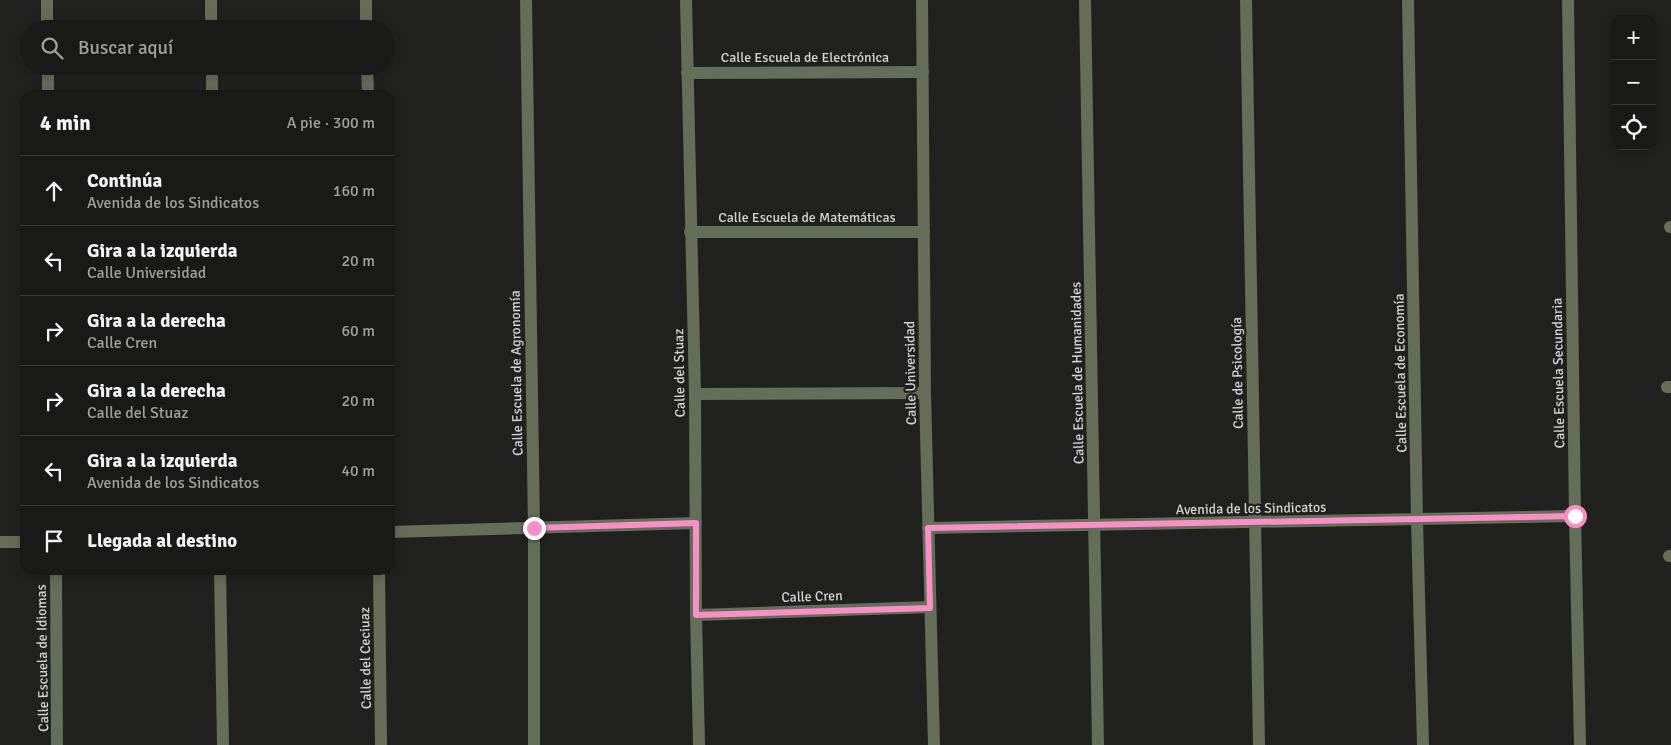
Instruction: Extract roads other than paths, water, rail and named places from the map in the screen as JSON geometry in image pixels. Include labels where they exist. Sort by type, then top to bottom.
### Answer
[{"type":"street","points":[[47,0],[47,20]]},
{"type":"street","points":[[211,0],[211,20]]},
{"type":"street","points":[[366,0],[366,20]]},
{"type":"street","name":"Calle Escuela de Agronomía","points":[[526,0],[534,528],[534,745]]},
{"type":"street","name":"Calle del Stuaz","points":[[686,0],[695,394],[696,615],[699,745]]},
{"type":"street","name":"Calle Universidad","points":[[922,0],[925,393],[934,745]]},
{"type":"street","name":"Calle Escuela de Humanidades","points":[[1085,0],[1098,745]]},
{"type":"street","name":"Calle de Psicología","points":[[1246,0],[1259,745]]},
{"type":"street","name":"Calle Escuela de Economía","points":[[1408,0],[1423,745]]},
{"type":"street","name":"Calle Escuela Secundaria","points":[[1568,0],[1580,745]]},
{"type":"street","name":"Calle Escuela de Electrónica","points":[[687,73],[923,72]]},
{"type":"street","points":[[48,75],[48,90]]},
{"type":"street","points":[[212,75],[212,90]]},
{"type":"street","points":[[367,75],[368,90]]},
{"type":"street","name":"Calle Escuela de Matemáticas","points":[[690,232],[924,232]]},
{"type":"street","points":[[695,394],[925,393]]},
{"type":"street","name":"Avenida de los Sindicatos","points":[[928,528],[1575,516]]},
{"type":"street","points":[[395,532],[696,523]]},
{"type":"street","points":[[0,542],[20,542]]},
{"type":"street","name":"Calle Escuela de Idiomas","points":[[56,575],[58,745]]},
{"type":"street","points":[[220,575],[223,745]]},
{"type":"street","name":"Calle del Ceciuaz","points":[[379,575],[381,745]]},
{"type":"street","name":"Calle Cren","points":[[696,615],[930,608]]}]
